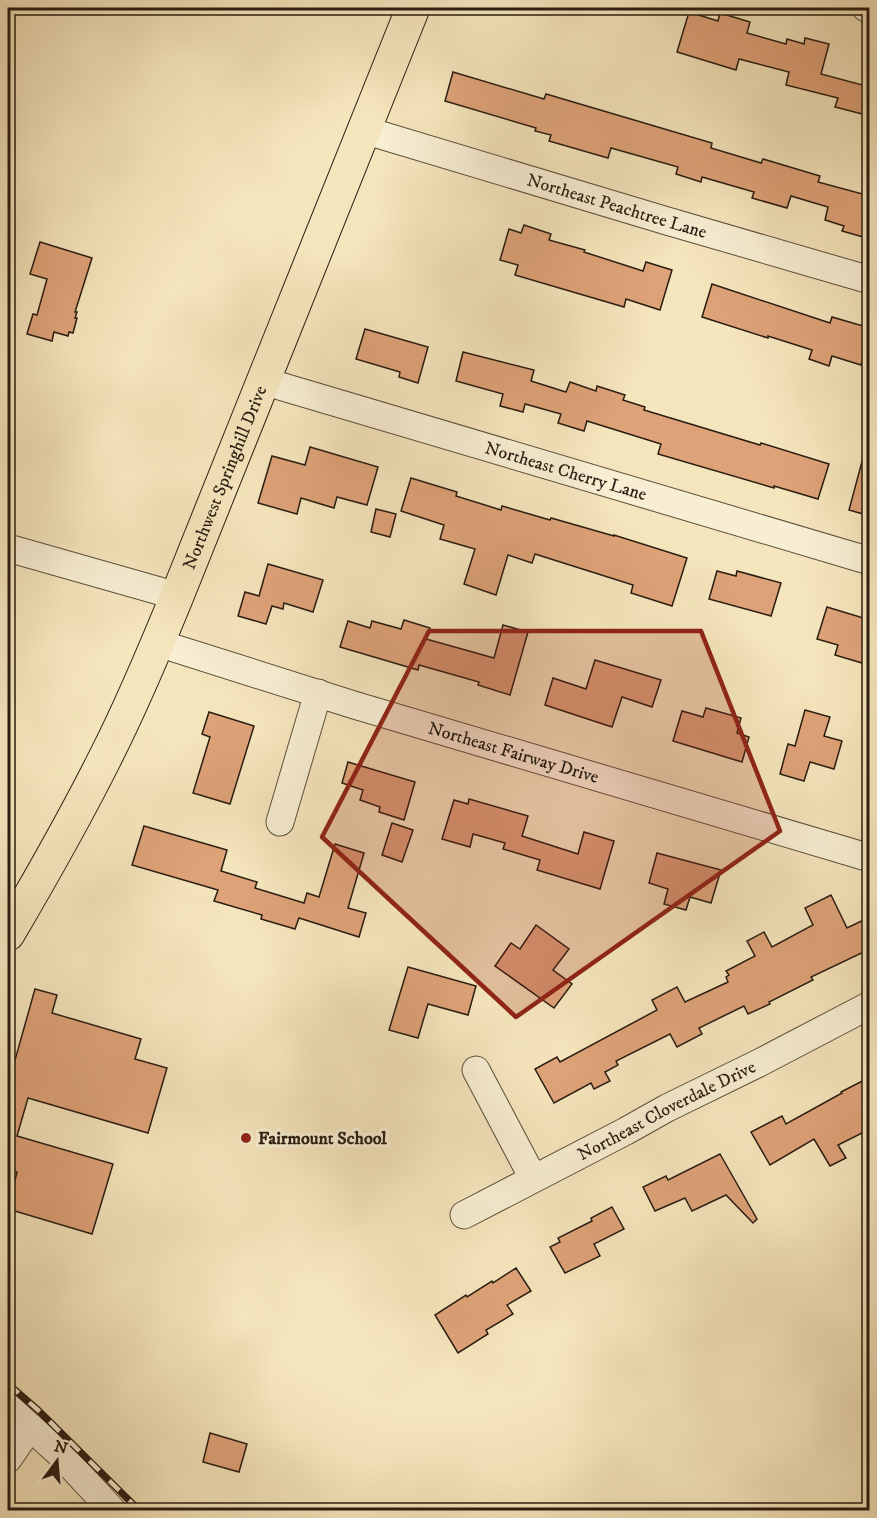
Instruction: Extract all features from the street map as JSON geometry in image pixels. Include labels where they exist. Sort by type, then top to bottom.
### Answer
[{"type":"main road","name":"Northwest Springhill Drive","points":[[9,928],[55,854],[106,757],[158,643],[413,8]]},
{"type":"street","name":"Northeast Peachtree Lane","points":[[364,130],[870,280]]},
{"type":"street","name":"Northeast Cherry Lane","points":[[263,381],[870,561]]},
{"type":"street","points":[[8,548],[177,596]]},
{"type":"street","name":"Northeast Fairway Drive","points":[[158,643],[870,858]]},
{"type":"street","points":[[280,822],[318,693]]},
{"type":"street","name":"Northeast Cloverdale Drive","points":[[464,1215],[870,1005]]},
{"type":"street","points":[[476,1070],[533,1178]]},
{"type":"street","points":[[8,1407],[59,1453],[112,1510]]},
{"type":"street","points":[[8,1459],[30,1427]]},
{"type":"highlighted area","points":[[429,631],[701,631],[780,831],[516,1017],[322,837]]},
{"type":"building","points":[[689,12],[718,21],[720,13],[750,22],[747,33],[786,44],[787,39],[804,44],[805,38],[829,44],[821,74],[870,87],[870,116],[835,107],[838,98],[786,85],[789,72],[739,59],[736,70],[677,52]]},
{"type":"building","points":[[453,72],[544,99],[546,94],[712,143],[711,148],[761,163],[763,159],[820,176],[818,182],[870,196],[870,239],[842,231],[844,226],[825,220],[828,207],[791,196],[787,208],[752,198],[754,192],[702,177],[701,182],[676,174],[678,167],[611,148],[608,158],[549,141],[551,135],[535,131],[536,128],[445,101]]},
{"type":"building","points":[[524,225],[551,234],[549,240],[643,271],[646,262],[672,270],[660,310],[626,299],[624,307],[515,275],[518,265],[500,260],[509,229],[521,233]]},
{"type":"building","points":[[40,242],[92,258],[75,312],[77,312],[75,318],[77,318],[73,333],[69,332],[68,336],[54,332],[52,341],[27,334],[33,314],[37,315],[47,279],[30,274]]},
{"type":"building","points":[[712,284],[830,323],[832,317],[870,328],[870,350],[866,349],[861,365],[832,356],[829,366],[809,359],[812,350],[702,317]]},
{"type":"building","points":[[365,329],[428,347],[418,383],[399,377],[400,372],[356,359]]},
{"type":"building","points":[[463,352],[534,370],[531,381],[566,392],[570,382],[596,391],[597,386],[625,395],[623,400],[645,407],[644,410],[829,464],[818,499],[658,454],[661,444],[587,421],[584,431],[558,423],[561,414],[525,404],[523,412],[500,406],[503,394],[456,381]]},
{"type":"building","points":[[310,447],[378,467],[367,505],[337,497],[334,508],[301,498],[297,514],[258,503],[272,456],[305,465]]},
{"type":"building","points":[[864,454],[870,455],[870,516],[849,510]]},
{"type":"building","points":[[411,478],[457,492],[456,496],[501,510],[502,506],[550,520],[551,518],[687,558],[672,606],[631,593],[633,585],[535,554],[532,563],[508,555],[496,595],[464,584],[475,549],[440,539],[444,525],[401,511]]},
{"type":"building","points":[[376,509],[396,514],[390,537],[371,532]]},
{"type":"building","points":[[268,564],[323,580],[313,612],[284,603],[283,609],[272,606],[266,624],[238,616],[245,592],[259,596]]},
{"type":"building","points":[[717,571],[736,576],[737,571],[781,583],[771,616],[709,599]]},
{"type":"building","points":[[827,607],[870,620],[870,654],[865,653],[862,663],[835,655],[838,645],[817,639]]},
{"type":"building","points":[[404,620],[430,628],[426,639],[494,658],[503,625],[528,632],[510,695],[478,685],[479,682],[419,665],[418,670],[340,647],[348,621],[370,628],[372,621],[401,629]]},
{"type":"building","points":[[595,660],[661,680],[652,707],[622,697],[612,727],[545,705],[553,678],[586,689]]},
{"type":"building","points":[[706,708],[741,718],[737,733],[749,737],[742,762],[673,741],[682,711],[703,717]]},
{"type":"building","points":[[805,710],[830,717],[824,736],[842,741],[834,769],[810,762],[804,781],[780,774],[788,744],[795,746]]},
{"type":"building","points":[[209,712],[254,726],[230,804],[193,793],[210,737],[202,734]]},
{"type":"building","points":[[348,762],[415,782],[404,820],[379,812],[380,807],[360,800],[363,790],[342,783]]},
{"type":"building","points":[[469,799],[528,816],[522,836],[578,854],[584,832],[614,841],[600,889],[537,870],[540,860],[503,849],[505,843],[473,834],[470,847],[442,839],[454,800],[468,804]]},
{"type":"building","points":[[392,823],[413,830],[402,862],[382,855]]},
{"type":"building","points":[[144,826],[227,850],[221,871],[257,882],[255,888],[304,903],[307,893],[319,897],[335,844],[364,853],[348,908],[366,913],[359,937],[299,918],[295,929],[261,919],[262,915],[214,901],[218,890],[132,865]]},
{"type":"building","points":[[657,853],[721,870],[711,903],[690,897],[686,910],[664,904],[668,889],[649,883]]},
{"type":"building","points":[[831,895],[847,928],[870,917],[870,949],[811,977],[813,980],[769,1002],[770,1004],[748,1014],[744,1006],[699,1028],[702,1034],[677,1047],[670,1034],[616,1061],[618,1065],[605,1072],[610,1081],[594,1089],[591,1083],[554,1103],[535,1069],[557,1057],[560,1062],[657,1010],[652,1000],[677,987],[685,1002],[728,982],[726,977],[729,975],[726,971],[755,956],[747,941],[764,932],[772,947],[813,925],[805,908]]},
{"type":"building","points":[[536,925],[569,949],[553,970],[572,984],[554,1008],[495,966],[511,943],[520,949]]},
{"type":"building","points":[[408,967],[476,986],[468,1015],[428,1004],[418,1038],[389,1030]]},
{"type":"building","points":[[35,989],[57,995],[52,1013],[141,1039],[135,1059],[167,1068],[148,1133],[28,1098],[17,1136],[113,1164],[92,1234],[8,1209],[17,1172],[8,1169],[8,1085]]},
{"type":"building","points":[[870,1077],[870,1129],[838,1145],[846,1158],[830,1166],[814,1139],[770,1165],[751,1132],[782,1116],[786,1124]]},
{"type":"building","points":[[720,1154],[757,1219],[753,1223],[726,1195],[692,1211],[685,1198],[655,1211],[643,1187],[666,1176],[668,1180]]},
{"type":"building","points":[[612,1207],[624,1229],[594,1244],[600,1256],[565,1273],[550,1247],[560,1242],[558,1238],[592,1221],[591,1218]]},
{"type":"building","points":[[516,1268],[531,1291],[507,1305],[513,1314],[486,1330],[488,1334],[458,1353],[435,1315]]},
{"type":"building","points":[[210,1433],[247,1444],[239,1472],[203,1462]]},
{"type":"railway","points":[[8,1384],[38,1410],[139,1510]]},
{"type":"place","name":"Fairmount School","points":[[246,1138]]}]
